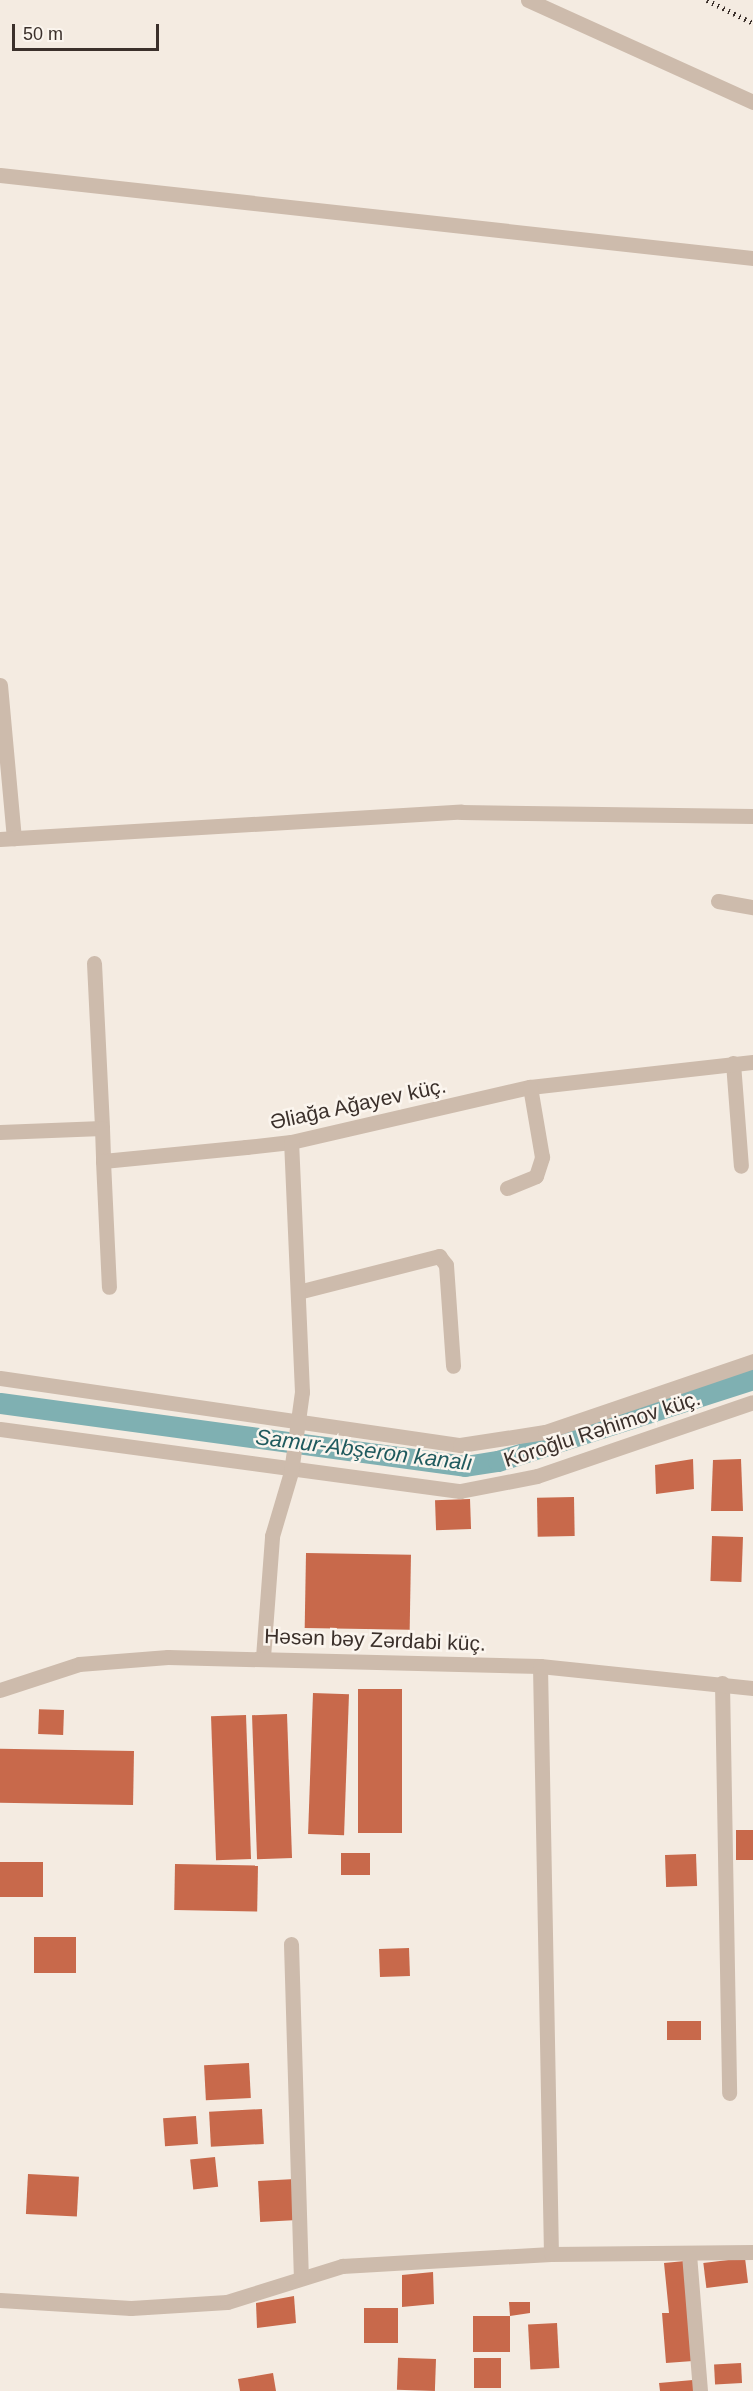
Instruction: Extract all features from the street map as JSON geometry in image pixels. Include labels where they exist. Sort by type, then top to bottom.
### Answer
[{"type":"street","points":[[528,0],[753,102]]},
{"type":"street","points":[[563,15],[569,0]]},
{"type":"street","points":[[0,176],[753,258]]},
{"type":"street","points":[[0,685],[7,838],[461,812],[753,816]]},
{"type":"street","points":[[718,901],[753,907]]},
{"type":"street","points":[[94,963],[109,1287]]},
{"type":"street","name":"Əliağa Ağayev küç.","points":[[103,1161],[291,1142],[530,1087],[753,1062]]},
{"type":"street","points":[[733,1063],[741,1166]]},
{"type":"street","points":[[507,1188],[536,1176],[542,1157],[530,1087]]},
{"type":"street","points":[[0,1132],[102,1128]]},
{"type":"street","points":[[263,1657],[272,1536],[291,1472],[298,1426],[298,1292],[291,1142]]},
{"type":"street","points":[[298,1292],[439,1256],[446,1265],[453,1366]]},
{"type":"street","name":"Koroğlu Rəhimov küç.","points":[[0,1378],[298,1426],[436,1445],[502,1441],[545,1432],[753,1361]]},
{"type":"street","name":"Koroğlu Rəhimov küç.","points":[[0,1429],[408,1487],[488,1488],[753,1402]]},
{"type":"street","name":"Həsən bəy Zərdabi küç.","points":[[0,1690],[79,1664],[116,1658],[263,1657],[540,1666],[753,1688]]},
{"type":"street","points":[[540,1666],[551,2254]]},
{"type":"street","points":[[722,1683],[729,2093]]},
{"type":"street","points":[[291,1944],[301,2274]]},
{"type":"street","points":[[0,2300],[131,2308],[227,2302],[280,2288],[301,2274],[342,2266],[551,2254],[753,2252]]},
{"type":"street","points":[[689,2254],[700,2391]]},
{"type":"building","points":[[693,1459],[694,1489],[656,1494],[655,1465]]},
{"type":"building","points":[[741,1459],[743,1511],[711,1511],[713,1460]]},
{"type":"building","points":[[574,1497],[575,1536],[538,1537],[537,1498]]},
{"type":"building","points":[[470,1499],[471,1529],[436,1530],[435,1500]]},
{"type":"building","points":[[712,1536],[743,1537],[741,1582],[710,1581]]},
{"type":"building","points":[[306,1553],[411,1555],[410,1630],[305,1628]]},
{"type":"building","points":[[358,1689],[402,1689],[402,1833],[358,1833]]},
{"type":"building","points":[[313,1693],[349,1694],[344,1835],[308,1834]]},
{"type":"building","points":[[39,1709],[64,1710],[63,1735],[38,1734]]},
{"type":"building","points":[[287,1714],[292,1858],[257,1859],[252,1715]]},
{"type":"building","points":[[246,1715],[251,1859],[216,1860],[211,1716]]},
{"type":"building","points":[[0,1749],[134,1751],[133,1805],[0,1803]]},
{"type":"building","points":[[736,1830],[753,1830],[753,1860],[736,1860]]},
{"type":"building","points":[[341,1853],[370,1853],[370,1875],[341,1875]]},
{"type":"building","points":[[696,1854],[697,1886],[666,1887],[665,1855]]},
{"type":"building","points":[[0,1862],[43,1862],[43,1897],[0,1897]]},
{"type":"building","points":[[175,1864],[258,1865],[257,1911],[174,1910]]},
{"type":"building","points":[[34,1937],[76,1937],[76,1973],[34,1973]]},
{"type":"building","points":[[409,1948],[410,1976],[380,1977],[379,1949]]},
{"type":"building","points":[[667,2021],[701,2021],[701,2040],[667,2040]]},
{"type":"building","points":[[249,2063],[251,2098],[206,2100],[204,2065]]},
{"type":"building","points":[[262,2109],[264,2144],[211,2147],[209,2112]]},
{"type":"building","points":[[196,2116],[198,2144],[165,2146],[163,2118]]},
{"type":"building","points":[[215,2157],[218,2187],[193,2189],[190,2160]]},
{"type":"building","points":[[28,2174],[79,2177],[77,2217],[26,2214]]},
{"type":"building","points":[[295,2179],[297,2220],[260,2222],[258,2181]]},
{"type":"building","points":[[745,2258],[748,2283],[706,2288],[703,2263]]},
{"type":"building","points":[[685,2261],[693,2361],[666,2363],[662,2313],[669,2313],[664,2263]]},
{"type":"building","points":[[433,2272],[434,2304],[402,2307],[402,2275]]},
{"type":"building","points":[[294,2296],[296,2323],[257,2328],[256,2303]]},
{"type":"building","points":[[509,2302],[530,2302],[530,2313],[510,2316]]},
{"type":"building","points":[[364,2308],[398,2308],[398,2343],[364,2343]]},
{"type":"building","points":[[473,2316],[510,2316],[510,2352],[473,2352]]},
{"type":"building","points":[[557,2323],[559,2368],[530,2369],[528,2325]]},
{"type":"building","points":[[398,2358],[436,2359],[435,2391],[397,2390]]},
{"type":"building","points":[[474,2358],[501,2358],[501,2388],[474,2388]]},
{"type":"building","points":[[741,2363],[742,2383],[715,2384],[714,2364]]},
{"type":"building","points":[[273,2373],[276,2391],[240,2391],[238,2379]]},
{"type":"building","points":[[693,2380],[694,2391],[660,2391],[659,2383]]},
{"type":"waterway","name":"Samur-Abşeron kanalı","points":[[0,1403],[465,1466],[498,1461],[753,1379]]},
{"type":"railway","points":[[707,0],[753,23]]}]
